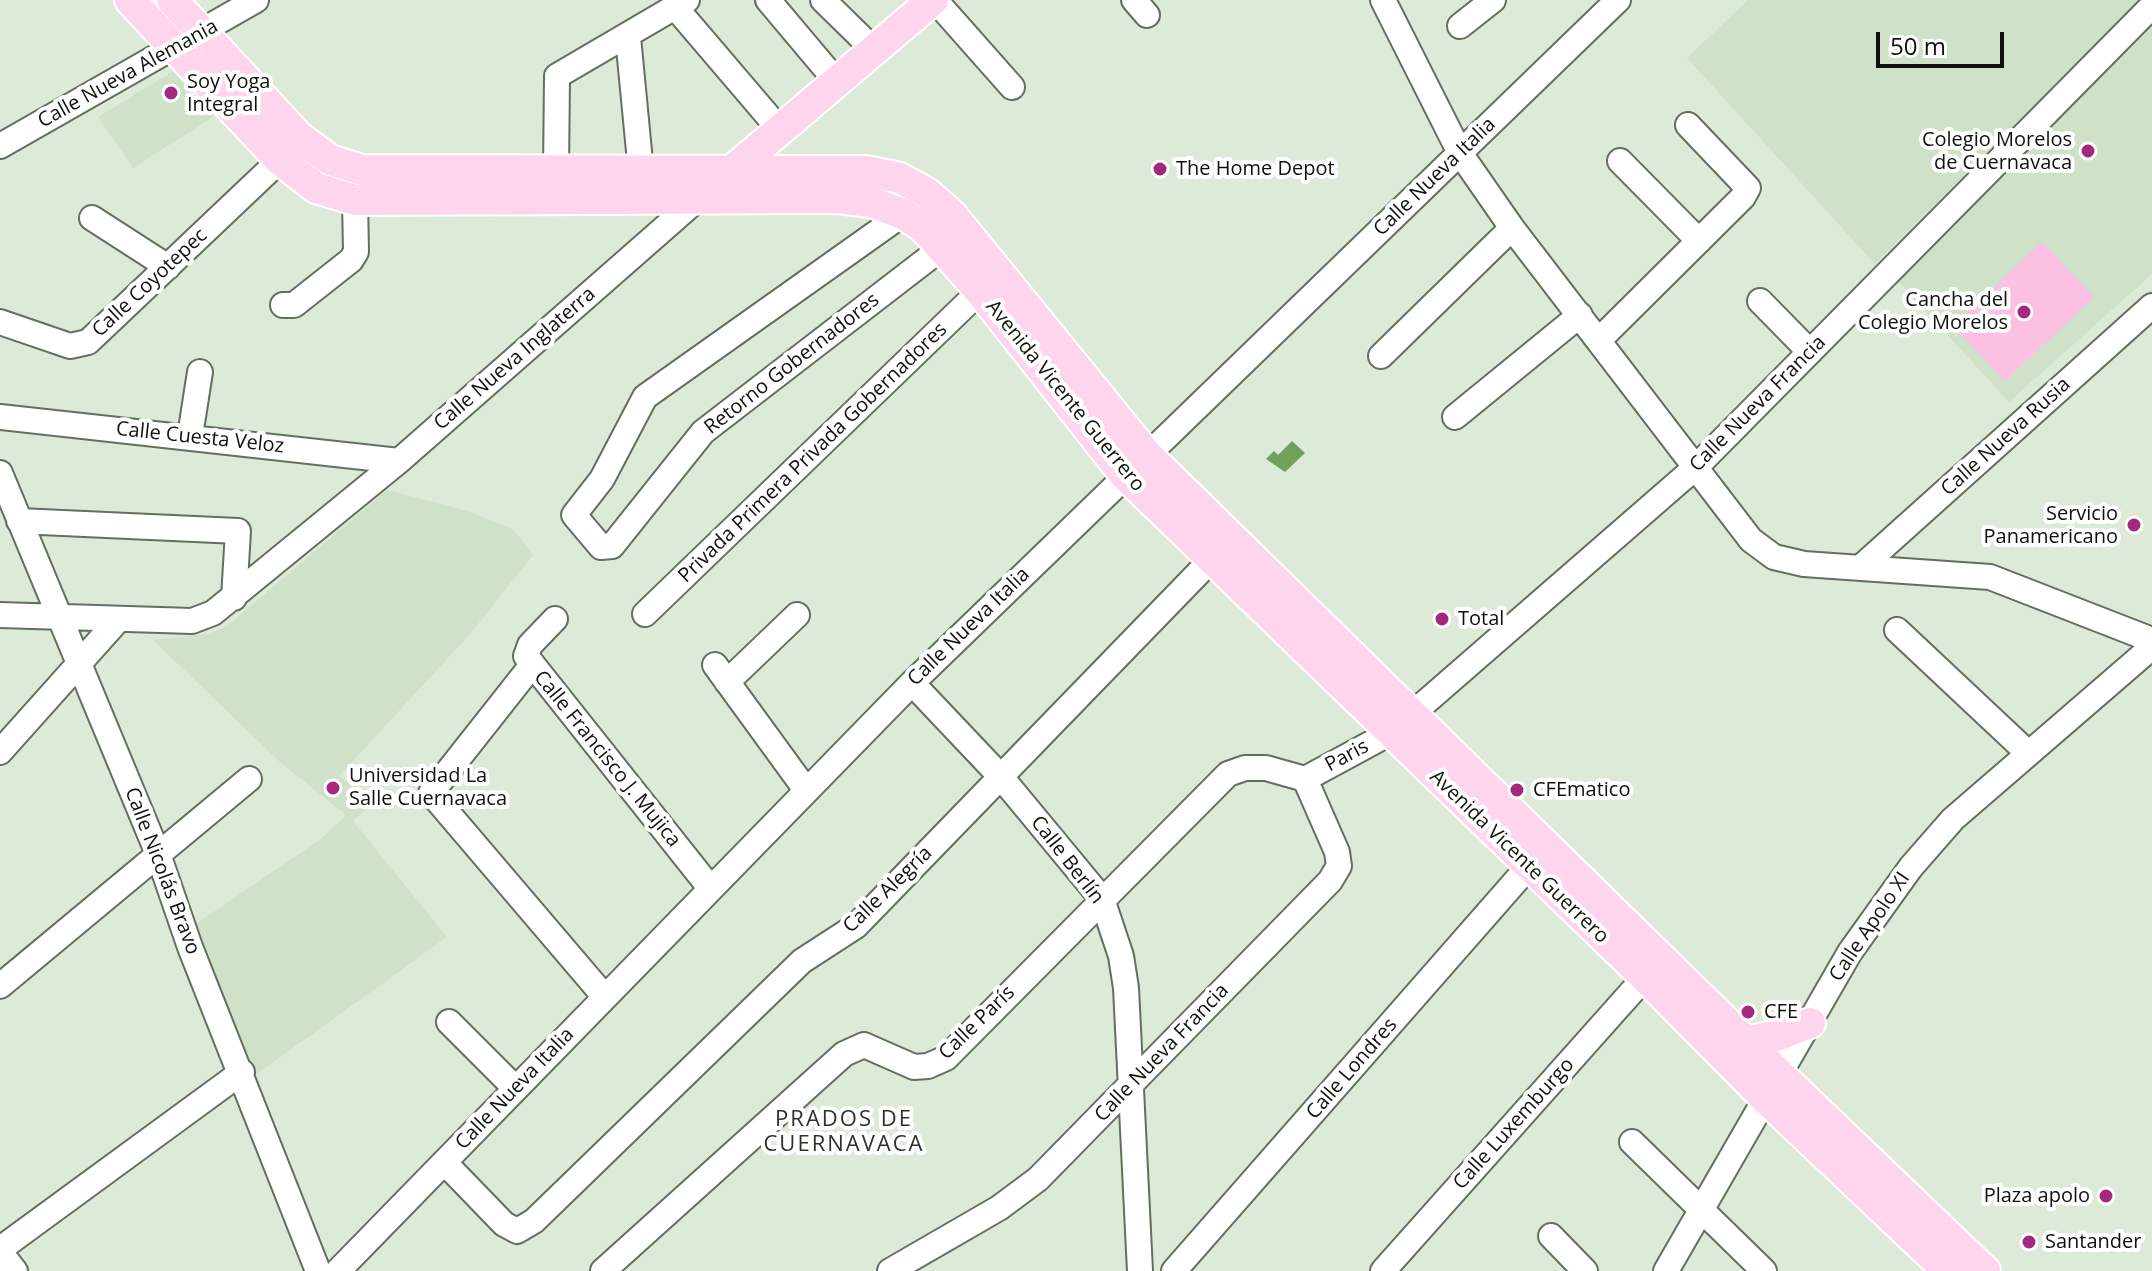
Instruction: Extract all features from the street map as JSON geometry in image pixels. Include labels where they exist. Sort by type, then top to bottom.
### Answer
[{"type":"main road","name":"Avenida Vicente Guerrero","points":[[130,0],[280,160],[316,188],[355,200],[702,195],[837,198],[871,202],[903,214],[923,227],[980,291],[1125,475],[1211,560],[1401,724],[1745,1042],[1772,1086],[1948,1271]]},
{"type":"main road","name":"Avenida Vicente Guerrero","points":[[172,0],[299,137],[330,160],[362,170],[866,171],[900,178],[927,193],[961,226],[1147,455],[1401,724],[1529,866],[1645,977],[1985,1271]]},
{"type":"main road","name":"Calle Nueva Inglaterra","points":[[702,195],[934,0]]},
{"type":"main road","points":[[1745,1042],[1779,1035],[1810,1023]]},
{"type":"street","name":"Calle Nueva Alemania","points":[[0,146],[256,0]]},
{"type":"street","points":[[768,0],[837,82]]},
{"type":"street","points":[[823,0],[850,9],[874,50]]},
{"type":"street","points":[[934,0],[1012,87]]},
{"type":"street","points":[[1383,0],[1460,153],[1512,228],[1751,540],[1774,557],[1804,564],[1990,577],[2152,640]]},
{"type":"street","points":[[1460,26],[1493,0]]},
{"type":"street","points":[[556,172],[557,76],[681,4],[780,130]]},
{"type":"street","name":"Calle Nueva Italia","points":[[338,1271],[912,683],[1460,153],[1601,6]]},
{"type":"street","name":"Calle Nueva Francia","points":[[1401,724],[1696,467],[2152,6]]},
{"type":"street","points":[[628,37],[641,172]]},
{"type":"street","points":[[1599,340],[1743,197],[1748,188],[1688,125]]},
{"type":"street","name":"Calle Coyotepec","points":[[0,322],[79,346],[168,267],[280,160]]},
{"type":"street","points":[[1620,161],[1699,241]]},
{"type":"street","name":"Calle Nueva Inglaterra","points":[[0,615],[192,621],[213,613],[399,461],[702,195]]},
{"type":"street","points":[[283,305],[294,305],[351,260],[356,252],[355,200]]},
{"type":"street","name":"Retorno Gobernadores","points":[[903,214],[645,397],[602,479],[574,515],[601,547],[612,546],[703,432],[943,247]]},
{"type":"street","points":[[92,218],[168,267]]},
{"type":"street","points":[[1381,356],[1512,228]]},
{"type":"street","name":"Privada Primera Privada Gobernadores","points":[[645,614],[980,291]]},
{"type":"street","points":[[1760,301],[1810,352]]},
{"type":"street","name":"Calle Nueva Rusia","points":[[1860,568],[2152,306]]},
{"type":"street","points":[[1455,417],[1580,315]]},
{"type":"street","points":[[190,436],[200,372]]},
{"type":"street","name":"Calle Cuesta Veloz","points":[[0,417],[399,461]]},
{"type":"street","name":"Calle Nicolás Bravo","points":[[0,473],[158,854],[190,947],[242,1072],[318,1271]]},
{"type":"street","points":[[19,521],[238,531],[234,598]]},
{"type":"street","name":"Calle Alegría","points":[[445,1163],[504,1224],[517,1231],[534,1221],[802,961],[856,926],[1211,560]]},
{"type":"street","points":[[797,615],[721,674],[806,790]]},
{"type":"street","points":[[532,665],[526,656],[530,645],[555,619]]},
{"type":"street","points":[[0,752],[118,620]]},
{"type":"street","points":[[1897,630],[2028,753]]},
{"type":"street","name":"Calle Apolo XI","points":[[1666,1271],[1850,952],[1911,867],[1953,819],[2152,647]]},
{"type":"street","name":"Calle Francisco J. Mujica","points":[[604,996],[431,793],[532,665],[711,889]]},
{"type":"street","name":"Calle Berlín","points":[[912,683],[1001,777],[1102,899],[1121,956],[1140,1271]]},
{"type":"street","name":"Paris","points":[[1305,779],[1401,724]]},
{"type":"street","name":"Calle París","points":[[603,1271],[844,1054],[864,1045],[914,1067],[928,1066],[946,1058],[1228,774],[1245,768],[1266,768],[1305,779]]},
{"type":"street","points":[[0,986],[249,779]]},
{"type":"street","name":"Calle Nueva Francia","points":[[890,1271],[999,1208],[1038,1179],[1330,881],[1339,866],[1337,852],[1305,779]]},
{"type":"street","name":"Calle Londres","points":[[1174,1271],[1529,866]]},
{"type":"street","name":"Calle Luxemburgo","points":[[1383,1271],[1645,977]]},
{"type":"street","points":[[449,1022],[515,1088]]},
{"type":"street","points":[[15,1271],[1,1253],[7,1244],[242,1072]]},
{"type":"street","points":[[1632,1142],[1764,1271]]},
{"type":"street","points":[[1551,1236],[1585,1271]]},
{"type":"shaded area","points":[[1748,0],[2140,0],[1875,264],[1687,58]]},
{"type":"shaded area","name":"Colegio Morelos de Cuernavaca","points":[[2152,28],[2152,274],[2009,402],[1894,277]]},
{"type":"shaded area","points":[[175,70],[216,115],[133,168],[98,117]]},
{"type":"shaded area","name":"Cancha del Colegio Morelos","points":[[2042,242],[2094,297],[2005,381],[1953,326]]},
{"type":"shaded area","points":[[1292,441],[1305,453],[1285,472],[1266,459],[1274,451],[1278,455]]},
{"type":"shaded area","name":"Universidad La Salle Cuernavaca","points":[[387,490],[468,511],[514,530],[533,555],[471,633],[339,776],[372,804],[353,821],[447,937],[254,1076],[193,926],[322,838],[346,815],[280,762],[153,640],[207,634],[227,626]]},
{"type":"place","name":"Soy Yoga Integral","points":[[171,93]]},
{"type":"place","name":"Colegio Morelos de Cuernavaca","points":[[2088,151]]},
{"type":"place","name":"The Home Depot","points":[[1160,169]]},
{"type":"place","name":"Cancha del Colegio Morelos","points":[[2024,312]]},
{"type":"place","name":"Servicio Panamericano","points":[[2134,525]]},
{"type":"place","name":"Total","points":[[1442,619]]},
{"type":"place","name":"Universidad La Salle Cuernavaca","points":[[333,788]]},
{"type":"place","name":"CFEmatico","points":[[1517,790]]},
{"type":"place","name":"CFE","points":[[1748,1012]]},
{"type":"place","name":"Plaza apolo","points":[[2106,1196]]},
{"type":"place","name":"Santander","points":[[2029,1242]]},
{"type":"district","name":"PRADOS DE CUERNAVACA","points":[[844,1132]]}]
